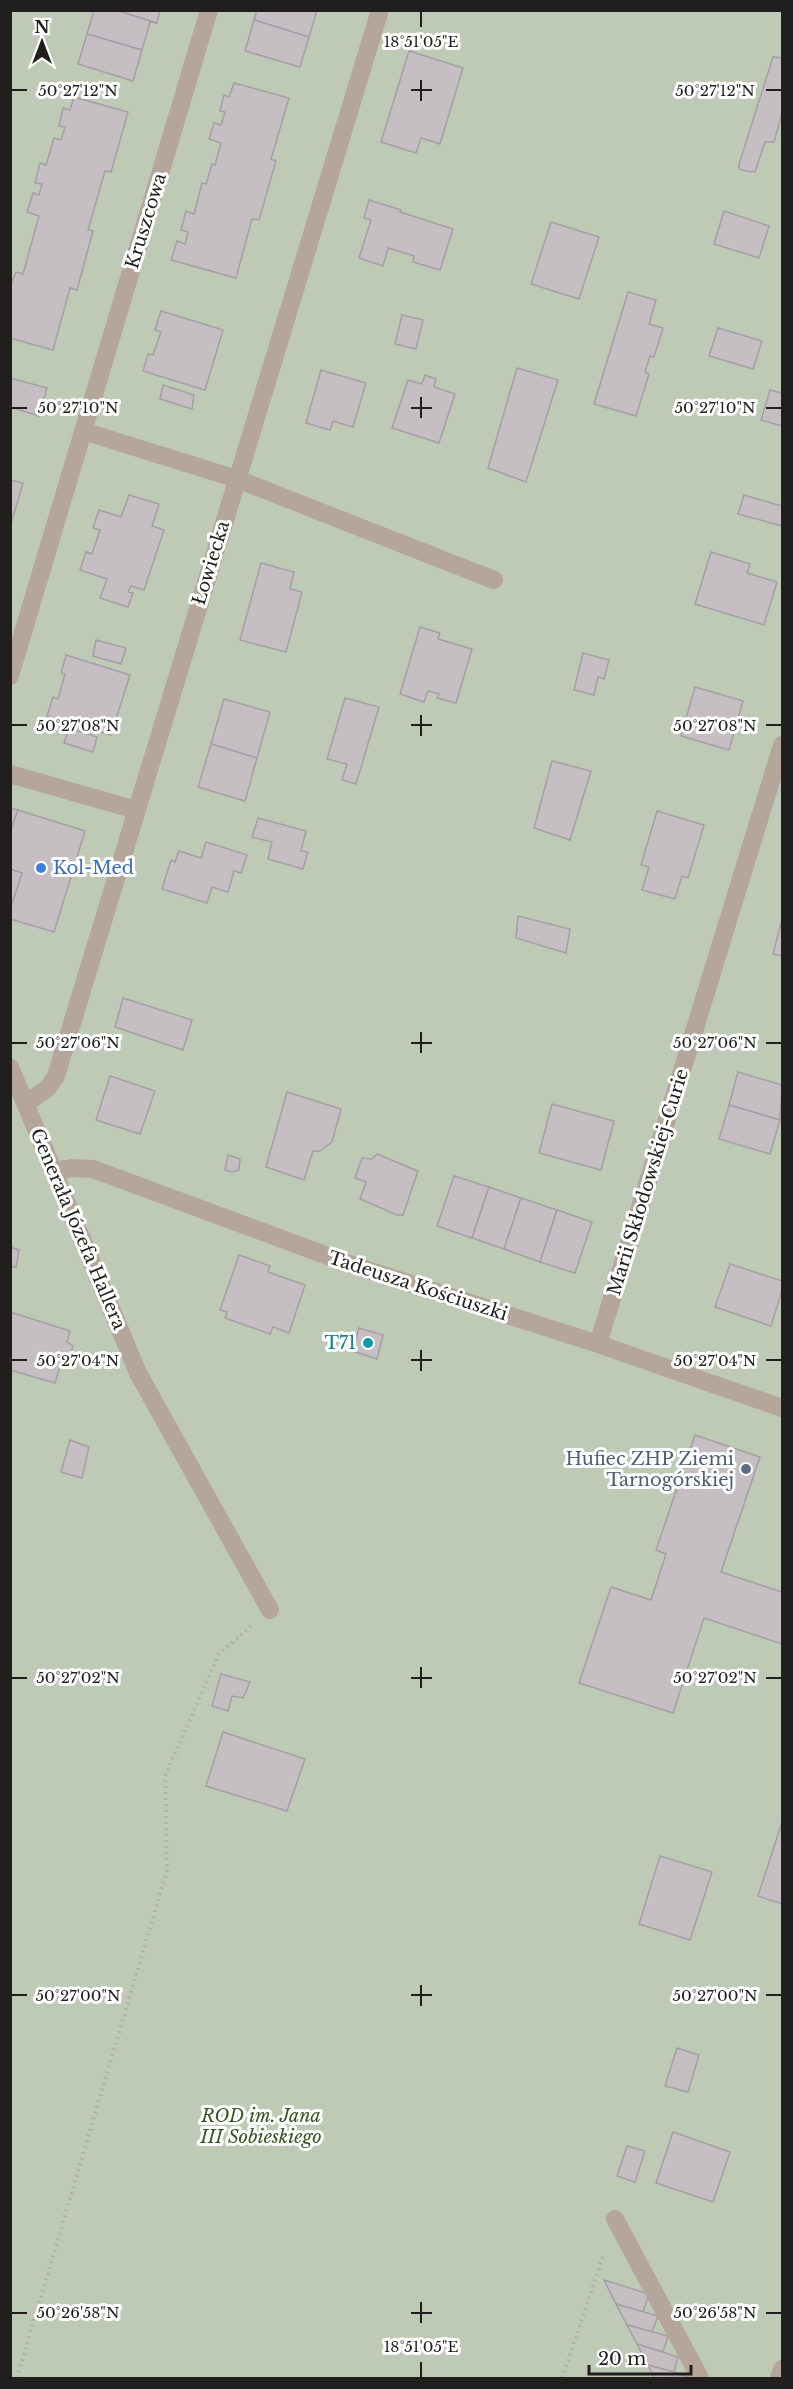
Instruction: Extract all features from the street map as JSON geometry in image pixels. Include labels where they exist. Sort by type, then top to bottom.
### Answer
[{"type":"street","name":"Kruszcowa","points":[[10,676],[209,10]]},
{"type":"street","name":"Łowiecka","points":[[26,1103],[47,1089],[56,1076],[380,10]]},
{"type":"street","points":[[83,431],[237,479],[494,580]]},
{"type":"street","name":"Marii Skłodowskiej-Curie","points":[[598,1344],[783,745]]},
{"type":"street","points":[[10,774],[136,810]]},
{"type":"street","name":"Generała Józefa Hallera","points":[[10,1067],[138,1373],[270,1610]]},
{"type":"street","name":"Tadeusza Kościuszki","points":[[54,1171],[72,1168],[93,1169],[352,1265],[598,1344],[783,1408]]},
{"type":"street","points":[[615,2219],[700,2379]]},
{"type":"street","points":[[779,2379],[783,2368]]},
{"type":"path","points":[[17,2379],[167,1870],[165,1776],[219,1654],[270,1610]]},
{"type":"path","points":[[562,2379],[615,2219]]},
{"type":"green space","name":"ROD im. Jana III Sobieskiego","points":[[11,11],[782,11],[782,2378],[11,2378]]},
{"type":"building","points":[[94,10],[116,10],[157,23],[150,22],[142,50],[87,34]]},
{"type":"building","points":[[116,10],[160,10],[157,23]]},
{"type":"building","points":[[257,10],[317,10],[309,37],[254,20]]},
{"type":"building","points":[[254,20],[309,37],[300,67],[245,51]]},
{"type":"building","points":[[87,34],[142,50],[133,81],[78,64]]},
{"type":"building","points":[[409,51],[463,68],[440,144],[421,138],[416,153],[381,142]]},
{"type":"building","points":[[773,57],[782,58],[782,113],[774,142],[765,142],[755,172],[746,171],[739,169],[739,164]]},
{"type":"building","points":[[234,83],[289,98],[271,159],[276,161],[259,220],[252,219],[236,278],[171,260],[177,241],[185,244],[188,232],[181,230],[186,211],[194,214],[202,183],[206,184],[212,164],[215,165],[221,143],[209,139],[214,123],[221,125],[225,112],[220,111],[224,95],[229,97]]},
{"type":"building","points":[[74,97],[128,112],[111,172],[105,171],[88,230],[93,231],[77,290],[70,288],[53,350],[10,338],[10,287],[16,272],[23,274],[39,216],[27,212],[33,193],[39,195],[42,184],[35,183],[40,163],[46,165],[54,138],[61,140],[65,127],[59,126],[63,108],[70,110]]},
{"type":"building","points":[[369,200],[453,229],[440,270],[413,262],[414,256],[388,248],[383,266],[359,258],[371,220],[364,218]]},
{"type":"building","points":[[724,211],[769,226],[759,258],[714,244]]},
{"type":"building","points":[[551,222],[599,237],[579,299],[531,284]]},
{"type":"building","points":[[628,292],[656,300],[649,324],[663,328],[654,357],[650,356],[645,372],[649,374],[636,416],[594,404]]},
{"type":"building","points":[[161,311],[223,330],[205,390],[143,371],[148,354],[153,355],[161,332],[155,330]]},
{"type":"building","points":[[402,315],[423,320],[416,349],[395,344]]},
{"type":"building","points":[[718,328],[762,341],[753,369],[709,356]]},
{"type":"building","points":[[517,368],[558,380],[526,482],[488,468]]},
{"type":"building","points":[[321,370],[366,383],[353,427],[333,421],[330,430],[306,423]]},
{"type":"building","points":[[425,375],[436,379],[434,387],[455,394],[439,443],[392,428],[408,380],[422,384]]},
{"type":"building","points":[[10,378],[47,388],[39,416],[10,407]]},
{"type":"building","points":[[163,385],[194,395],[192,409],[160,399]]},
{"type":"building","points":[[770,390],[782,393],[782,426],[761,420]]},
{"type":"building","points":[[10,480],[23,483],[10,527]]},
{"type":"building","points":[[129,495],[159,504],[152,526],[164,530],[144,590],[131,586],[128,592],[133,593],[128,607],[100,598],[107,579],[80,570],[86,552],[92,554],[100,530],[93,528],[99,510],[121,517]]},
{"type":"building","points":[[744,495],[782,506],[782,526],[738,514]]},
{"type":"building","points":[[711,552],[750,564],[747,573],[777,582],[764,625],[695,604]]},
{"type":"building","points":[[261,563],[294,572],[290,589],[302,592],[286,652],[240,640]]},
{"type":"building","points":[[420,627],[440,633],[438,639],[472,649],[456,703],[437,698],[439,694],[428,691],[424,702],[400,694]]},
{"type":"building","points":[[96,640],[126,648],[121,664],[93,656]]},
{"type":"building","points":[[583,653],[609,660],[604,679],[598,677],[594,695],[574,690]]},
{"type":"building","points":[[66,655],[130,675],[111,735],[47,716],[53,697],[58,699],[65,674],[61,673]]},
{"type":"building","points":[[695,687],[743,701],[729,750],[681,736]]},
{"type":"building","points":[[345,698],[379,707],[356,784],[342,780],[347,764],[327,759]]},
{"type":"building","points":[[224,699],[270,712],[257,758],[211,744]]},
{"type":"building","points":[[69,728],[97,737],[93,752],[64,743]]},
{"type":"building","points":[[211,744],[257,758],[245,801],[198,787]]},
{"type":"building","points":[[552,761],[591,771],[570,840],[534,828]]},
{"type":"building","points":[[10,808],[18,810],[10,832]]},
{"type":"building","points":[[18,810],[85,831],[54,932],[10,919],[10,909],[22,873],[10,869],[10,832]]},
{"type":"building","points":[[657,811],[704,825],[688,878],[682,876],[675,899],[642,890],[649,867],[641,865]]},
{"type":"building","points":[[258,818],[306,831],[301,851],[308,852],[303,869],[268,859],[272,842],[252,837]]},
{"type":"building","points":[[206,842],[247,855],[241,873],[234,871],[228,892],[212,887],[207,903],[162,889],[171,860],[175,862],[179,851],[201,858]]},
{"type":"building","points":[[10,869],[22,873],[11,907],[10,907]]},
{"type":"building","points":[[518,916],[570,929],[566,953],[516,938]]},
{"type":"building","points":[[782,919],[782,956],[773,954]]},
{"type":"building","points":[[123,998],[192,1020],[183,1050],[115,1027]]},
{"type":"building","points":[[738,1072],[782,1085],[780,1120],[729,1105]]},
{"type":"building","points":[[110,1076],[155,1091],[140,1134],[96,1120]]},
{"type":"building","points":[[287,1092],[341,1109],[332,1142],[320,1151],[313,1151],[304,1180],[266,1167]]},
{"type":"building","points":[[552,1104],[614,1121],[601,1170],[539,1153]]},
{"type":"building","points":[[729,1105],[780,1120],[770,1154],[719,1139]]},
{"type":"building","points":[[377,1154],[418,1171],[403,1215],[397,1215],[360,1199],[366,1182],[355,1178],[362,1158],[372,1159]]},
{"type":"building","points":[[228,1155],[240,1159],[239,1170],[232,1172],[225,1170]]},
{"type":"building","points":[[454,1176],[489,1187],[472,1238],[437,1226]]},
{"type":"building","points":[[489,1187],[521,1198],[504,1249],[472,1238]]},
{"type":"building","points":[[521,1198],[557,1210],[540,1262],[504,1249]]},
{"type":"building","points":[[557,1210],[592,1222],[575,1273],[540,1262]]},
{"type":"building","points":[[10,1247],[19,1250],[16,1267],[10,1267]]},
{"type":"building","points":[[239,1255],[270,1266],[268,1272],[305,1285],[289,1333],[273,1327],[270,1334],[225,1318],[227,1312],[220,1310]]},
{"type":"building","points":[[730,1264],[782,1281],[782,1290],[771,1326],[715,1307]]},
{"type":"building","points":[[10,1312],[70,1331],[67,1342],[73,1346],[69,1361],[61,1363],[55,1383],[10,1370]]},
{"type":"building","name":"T71","points":[[359,1328],[383,1335],[377,1359],[352,1351]]},
{"type":"building","points":[[695,1435],[760,1457],[721,1572],[782,1592],[782,1644],[704,1618],[673,1713],[579,1683],[611,1587],[651,1600],[666,1554],[656,1550]]},
{"type":"building","points":[[70,1440],[89,1447],[82,1478],[61,1472]]},
{"type":"building","points":[[221,1674],[250,1682],[243,1698],[232,1696],[228,1711],[212,1706]]},
{"type":"building","points":[[223,1732],[305,1759],[287,1811],[206,1786]]},
{"type":"building","points":[[782,1822],[782,1904],[758,1896]]},
{"type":"building","points":[[660,1856],[712,1872],[690,1940],[639,1924]]},
{"type":"building","points":[[677,2048],[699,2055],[688,2092],[665,2086]]},
{"type":"building","points":[[673,2132],[730,2152],[713,2202],[656,2183]]},
{"type":"building","points":[[627,2146],[645,2151],[635,2182],[617,2176]]},
{"type":"building","points":[[604,2280],[649,2294],[643,2312],[616,2304]]},
{"type":"building","points":[[616,2304],[658,2316],[652,2332],[627,2325]]},
{"type":"building","points":[[627,2325],[668,2336],[663,2352],[637,2344]]},
{"type":"building","points":[[637,2344],[678,2357],[674,2372],[648,2365]]},
{"type":"building","points":[[648,2365],[674,2372],[688,2377],[654,2378]]},
{"type":"place","name":"Kol-Med","points":[[41,868]]},
{"type":"place","name":"T71","points":[[368,1343]]},
{"type":"place","name":"Hufiec ZHP Ziemi Tarnogórskiej","points":[[746,1469]]}]
